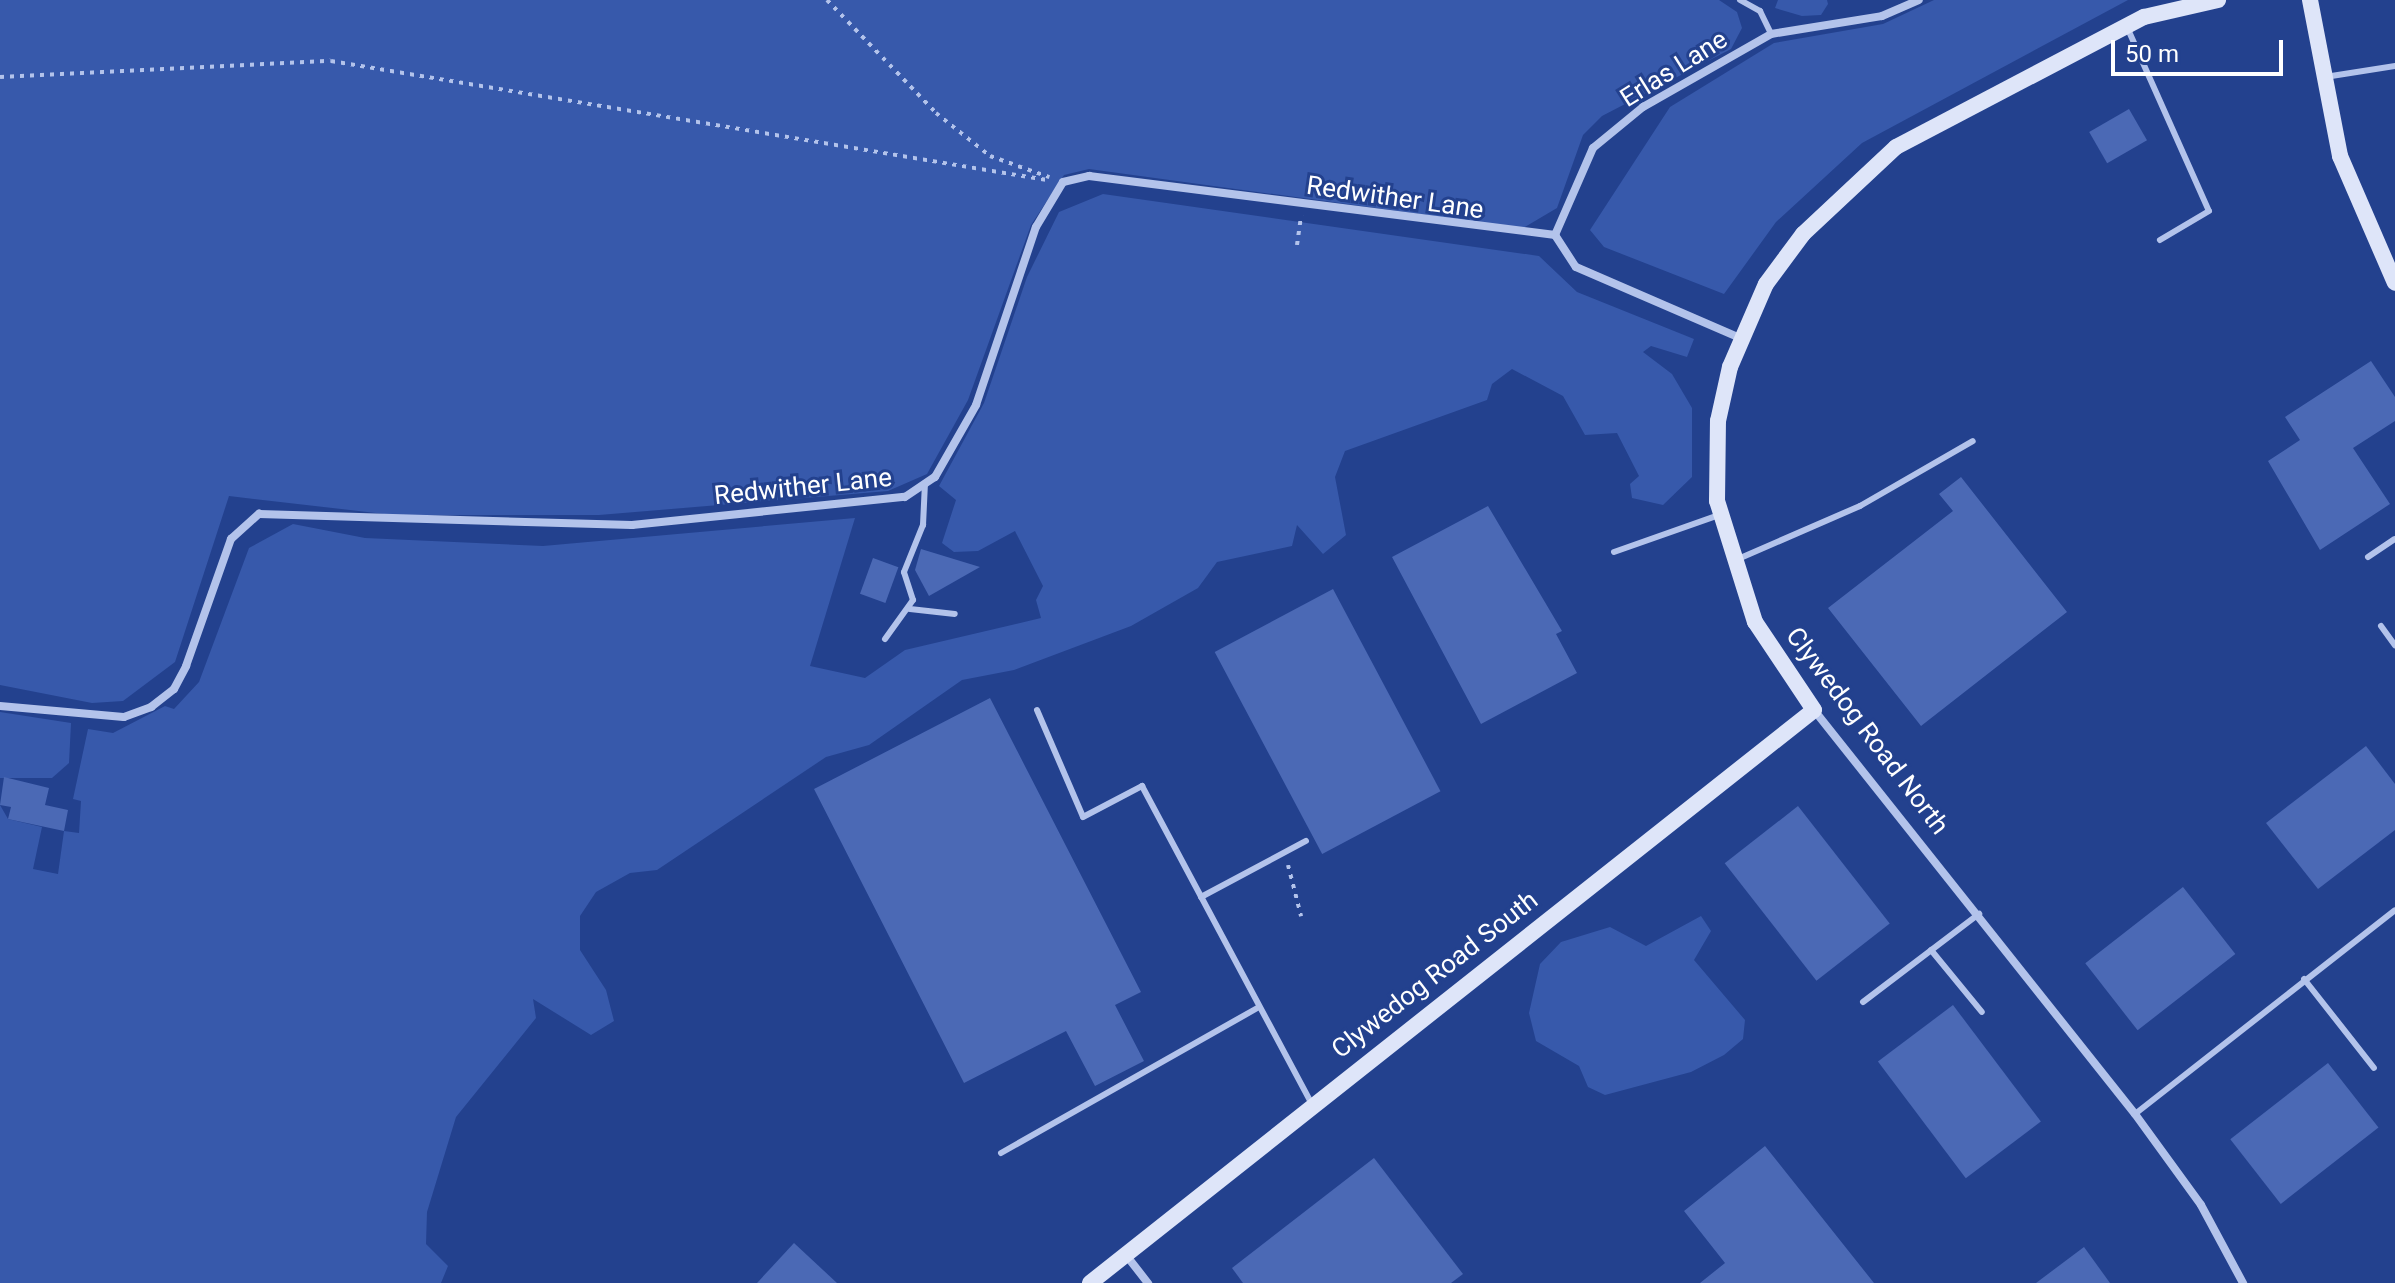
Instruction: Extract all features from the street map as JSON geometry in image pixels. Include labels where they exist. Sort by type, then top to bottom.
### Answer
[{"type":"street","name":"Erlas Lane","points":[[1555,235],[1593,148],[1643,107],[1771,34],[1882,16],[1919,0]]},
{"type":"street","name":"Clywedog Road North","points":[[2218,0],[2127,27],[1896,147],[1803,234],[1738,337],[1718,421],[1719,515],[1731,562],[1755,622],[1814,710],[2135,1114],[2201,1205],[2243,1283]]},
{"type":"street","points":[[2310,0],[2321,78],[2340,156],[2395,283]]},
{"type":"street","name":"Redwither Lane","points":[[0,706],[124,717],[151,707],[174,689],[186,666],[231,539],[259,514],[632,525],[905,497],[925,483],[976,405],[1036,227],[1063,182],[1089,176],[1555,235]]},
{"type":"street","points":[[1555,235],[1576,267],[1738,337]]},
{"type":"street","name":"Clywedog Road South","points":[[1090,1283],[1122,1251],[1814,710]]},
{"type":"street","points":[[1122,1251],[1148,1283]]},
{"type":"lane","points":[[1740,0],[1760,11],[1771,34]]},
{"type":"lane","points":[[2127,27],[2209,211],[2160,240]]},
{"type":"lane","points":[[2321,78],[2395,66]]},
{"type":"lane","points":[[1731,562],[1860,506],[1973,441]]},
{"type":"lane","points":[[885,639],[910,609],[913,590],[904,572],[923,525],[925,483]]},
{"type":"lane","points":[[1614,552],[1719,515]]},
{"type":"lane","points":[[2368,557],[2395,539]]},
{"type":"lane","points":[[910,609],[955,614]]},
{"type":"lane","points":[[2381,626],[2395,645]]},
{"type":"lane","points":[[1037,710],[1083,817],[1142,786],[1311,1103]]},
{"type":"lane","points":[[1201,897],[1306,841]]},
{"type":"lane","points":[[2135,1114],[2395,910]]},
{"type":"lane","points":[[1863,1002],[1979,914]]},
{"type":"lane","points":[[1931,950],[1982,1012]]},
{"type":"lane","points":[[2304,979],[2374,1068]]},
{"type":"lane","points":[[1001,1153],[1259,1007]]},
{"type":"path","points":[[827,0],[936,113],[990,156],[1063,182]]},
{"type":"path","points":[[0,77],[331,61],[1063,182]]},
{"type":"path","points":[[1297,245],[1302,205]]},
{"type":"path","points":[[1288,852],[1289,888],[1301,916]]},
{"type":"shaded area","points":[[0,0],[1719,0],[1737,12],[1742,28],[1731,49],[1602,116],[1583,135],[1557,208],[1523,228],[1089,169],[1064,175],[1031,225],[968,400],[927,474],[888,491],[599,515],[393,515],[229,496],[175,662],[123,701],[92,703],[0,685]]},
{"type":"shaded area","points":[[1778,0],[1827,0],[1828,4],[1821,15],[1802,16],[1775,8]]},
{"type":"shaded area","points":[[1934,0],[2128,0],[1862,143],[1776,222],[1724,294],[1604,247],[1590,230],[1670,107],[1774,43],[1883,24]]},
{"type":"shaded area","points":[[1103,194],[1539,256],[1577,292],[1694,339],[1687,357],[1651,346],[1643,352],[1672,374],[1692,408],[1692,477],[1663,505],[1632,498],[1630,484],[1639,476],[1617,433],[1585,435],[1563,396],[1512,369],[1492,384],[1487,400],[1345,451],[1335,477],[1346,535],[1323,554],[1297,525],[1292,546],[1217,562],[1198,588],[1131,626],[1014,670],[962,680],[869,745],[826,757],[657,870],[630,873],[596,892],[580,916],[580,950],[606,990],[614,1021],[591,1035],[533,999],[536,1018],[456,1117],[427,1212],[426,1244],[448,1266],[441,1283],[0,1283],[0,805],[8,819],[42,827],[33,869],[58,874],[64,831],[79,833],[81,801],[73,799],[88,729],[113,733],[165,706],[174,709],[199,682],[249,548],[293,524],[365,538],[543,546],[855,518],[810,666],[865,678],[905,650],[1041,618],[1036,600],[1043,586],[1015,531],[978,551],[954,552],[942,543],[956,500],[939,486],[984,403],[1027,277],[1059,212]]},
{"type":"shaded area","points":[[0,712],[71,723],[69,763],[52,778],[0,778]]},
{"type":"shaded area","points":[[1701,916],[1711,931],[1694,960],[1745,1020],[1743,1039],[1724,1055],[1691,1072],[1605,1095],[1588,1087],[1579,1066],[1536,1041],[1529,1013],[1540,964],[1561,942],[1610,927],[1646,946]]},
{"type":"building","points":[[2129,109],[2147,140],[2107,163],[2089,132]]},
{"type":"building","points":[[2371,361],[2395,397],[2395,421],[2353,448],[2390,504],[2320,550],[2268,461],[2300,440],[2285,417]]},
{"type":"building","points":[[1961,477],[2067,612],[1921,726],[1828,608],[1953,511],[1939,494]]},
{"type":"building","points":[[1488,506],[1562,631],[1556,634],[1577,673],[1481,724],[1392,557]]},
{"type":"building","points":[[921,549],[980,567],[929,596],[915,570]]},
{"type":"building","points":[[873,558],[898,567],[885,603],[860,594]]},
{"type":"building","points":[[1333,589],[1441,791],[1322,854],[1215,652]]},
{"type":"building","points":[[990,698],[1141,992],[1115,1005],[1144,1061],[1095,1086],[1066,1031],[964,1083],[814,789]]},
{"type":"building","points":[[2366,746],[2395,784],[2395,830],[2318,889],[2266,823]]},
{"type":"building","points":[[4,777],[49,788],[45,805],[68,810],[64,831],[8,819],[11,807],[0,805]]},
{"type":"building","points":[[1798,806],[1890,923],[1816,981],[1725,863]]},
{"type":"building","points":[[2183,887],[2235,954],[2138,1030],[2085,963]]},
{"type":"building","points":[[1953,1005],[2041,1122],[1966,1178],[1878,1062]]},
{"type":"building","points":[[2328,1063],[2378,1128],[2281,1204],[2230,1139]]},
{"type":"building","points":[[1765,1146],[1874,1283],[1700,1283],[1725,1263],[1684,1211]]},
{"type":"building","points":[[1374,1158],[1463,1274],[1451,1283],[1243,1283],[1232,1268]]},
{"type":"building","points":[[794,1243],[837,1283],[757,1283]]},
{"type":"building","points":[[2084,1247],[2110,1283],[2036,1283]]}]
